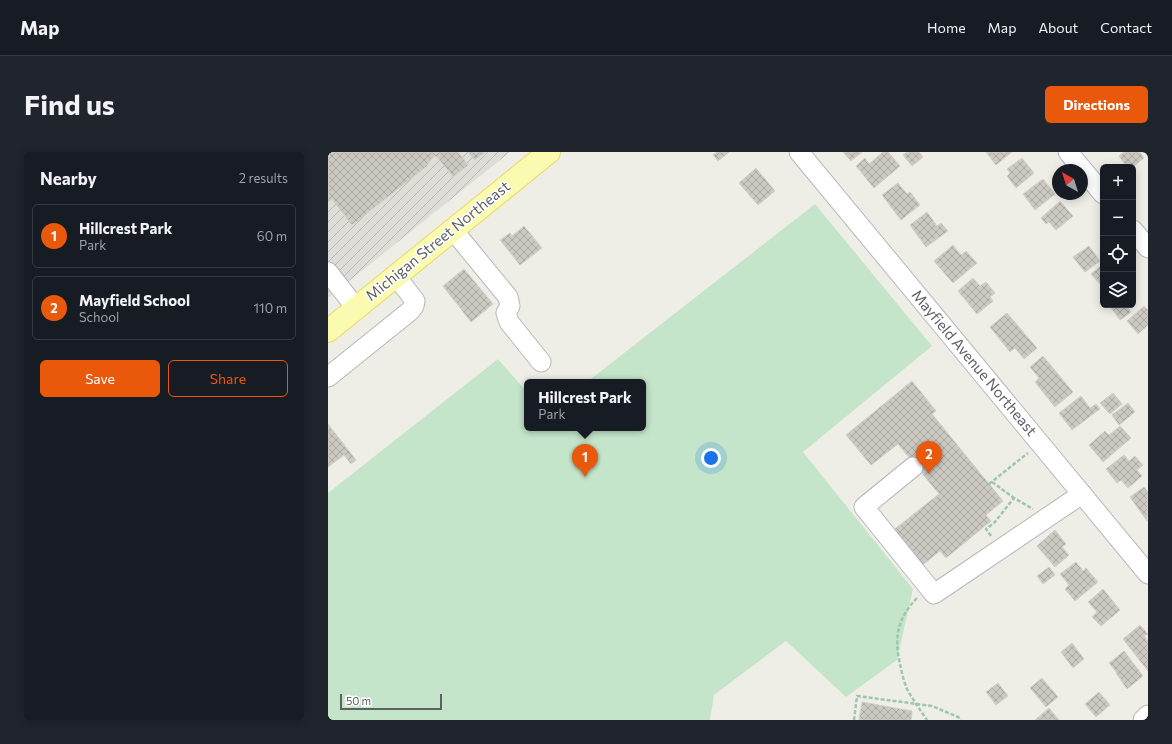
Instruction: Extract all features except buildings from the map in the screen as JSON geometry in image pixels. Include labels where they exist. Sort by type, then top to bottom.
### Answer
[{"type":"main road","name":"Michigan Street Northeast","points":[[328,331],[544,154]]},
{"type":"street","name":"Mayfield Avenue Northeast","points":[[799,152],[1148,574]]},
{"type":"street","points":[[1068,152],[1100,190]]},
{"type":"street","points":[[453,230],[508,297],[510,306],[506,313],[509,322],[542,362]]},
{"type":"street","points":[[1136,234],[1148,248]]},
{"type":"street","points":[[328,272],[356,308]]},
{"type":"street","points":[[328,377],[410,311],[414,306],[415,301],[396,276]]},
{"type":"street","points":[[913,467],[864,507],[934,594],[1082,494]]},
{"type":"street","points":[[1142,720],[1148,716]]},
{"type":"path","points":[[1040,443],[990,483],[1047,517]]},
{"type":"path","points":[[986,529],[994,523],[1014,498]]},
{"type":"path","points":[[916,599],[906,611],[899,625],[896,638],[897,651],[901,671],[907,689],[926,720]]},
{"type":"path","points":[[854,720],[857,696],[932,706],[962,720]]},
{"type":"shaded area","points":[[328,152],[510,152],[328,298]]},
{"type":"green space","points":[[815,204],[932,346],[803,452],[913,589],[897,660],[846,697],[786,641],[714,695],[710,720],[328,720],[328,493],[498,359],[524,389],[524,431],[646,431],[646,379],[591,379]]},
{"type":"place","name":"Mayfield School","points":[[929,474]]},
{"type":"place","name":"Hillcrest Park","points":[[585,477]]}]
